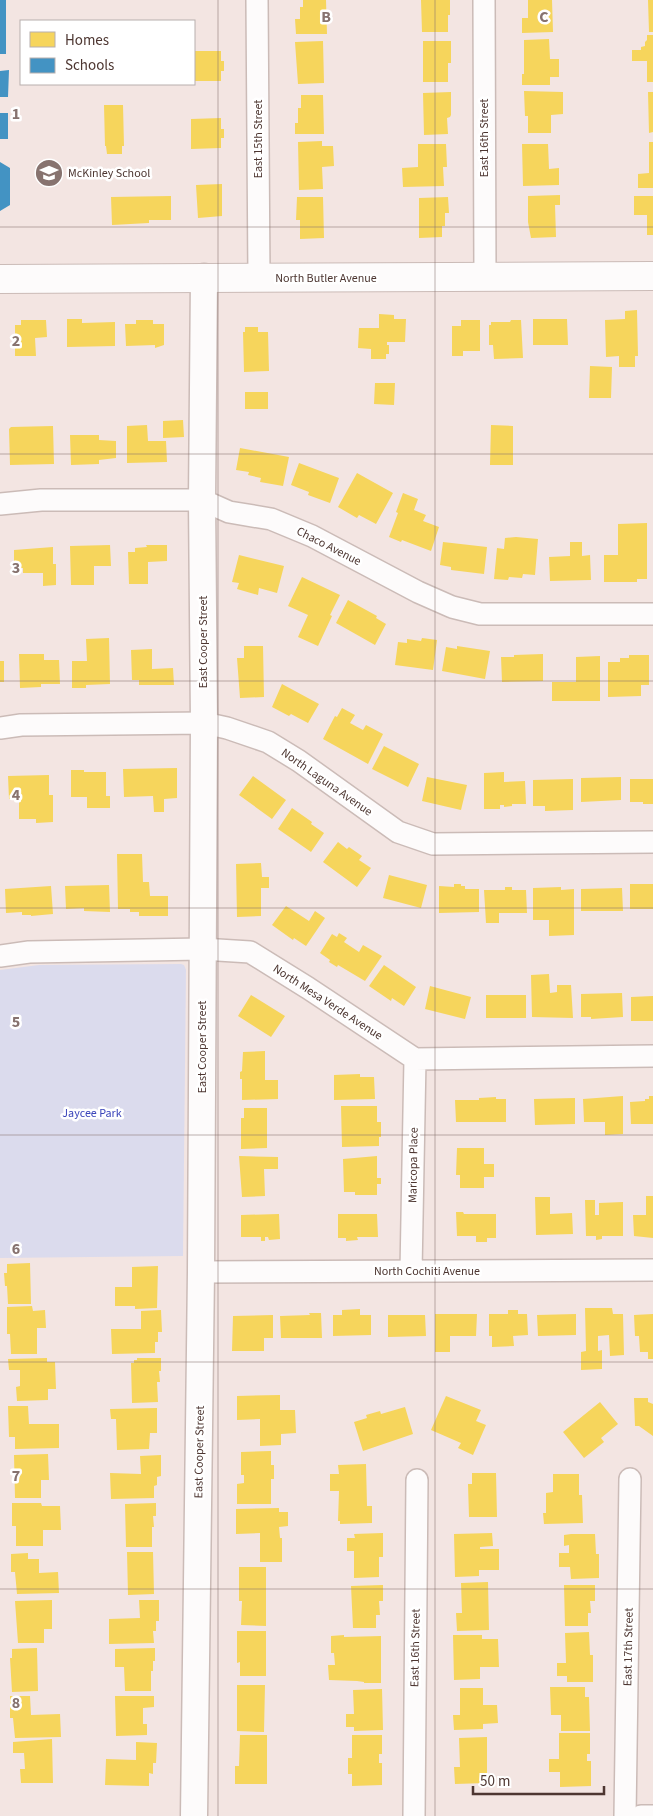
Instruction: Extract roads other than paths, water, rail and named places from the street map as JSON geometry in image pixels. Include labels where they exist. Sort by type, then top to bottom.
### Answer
[{"type":"main road","name":"North Butler Avenue","points":[[0,279],[653,276]]},
{"type":"street","name":"East 15th Street","points":[[258,0],[259,278]]},
{"type":"street","name":"East 16th Street","points":[[484,0],[485,277]]},
{"type":"street","name":"East Cooper Street","points":[[194,1816],[201,1272],[204,277]]},
{"type":"street","name":"Chaco Avenue","points":[[0,504],[41,500],[202,500],[229,512],[271,519],[312,536],[418,592],[452,607],[480,614],[653,614]]},
{"type":"street","name":"North Laguna Avenue","points":[[0,728],[22,725],[204,723],[228,728],[268,742],[299,761],[398,832],[433,844],[653,842]]},
{"type":"street","name":"North Mesa Verde Avenue","points":[[0,956],[29,952],[202,949],[250,952],[415,1059]]},
{"type":"street","points":[[415,1059],[653,1056]]},
{"type":"street","name":"Maricopa Place","points":[[410,1271],[415,1059]]},
{"type":"street","name":"North Cochiti Avenue","points":[[201,1272],[653,1270]]},
{"type":"street","name":"East 17th Street","points":[[626,1816],[630,1479]]},
{"type":"street","name":"East 16th Street","points":[[414,1816],[416,1480]]},
{"type":"street","points":[[641,1816],[653,1816]]},
{"type":"place","name":"McKinley School","points":[[49,173]]},
{"type":"park label","name":"Jaycee Park","points":[[92,1113]]}]
